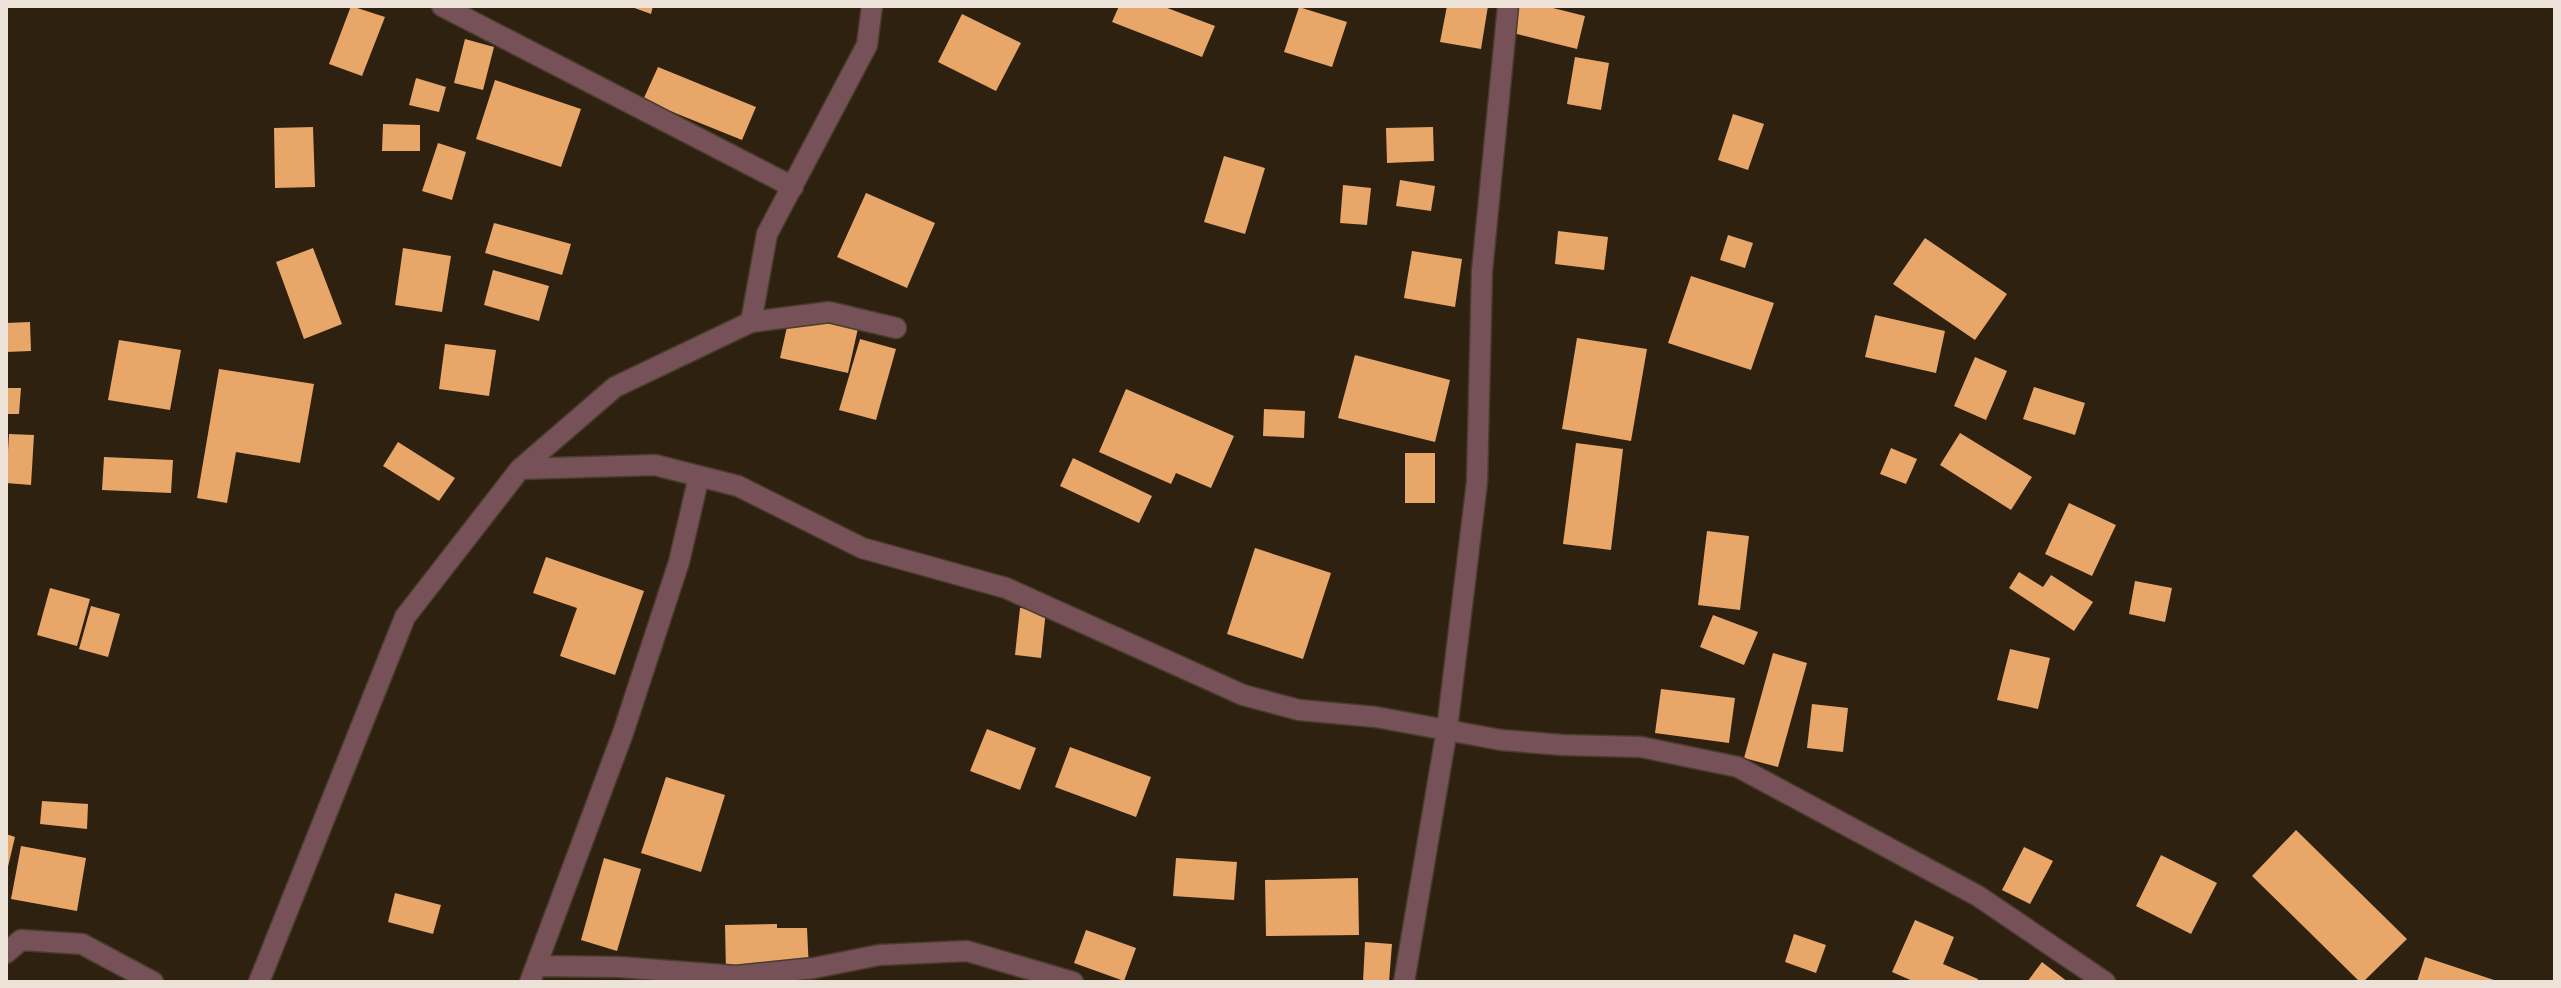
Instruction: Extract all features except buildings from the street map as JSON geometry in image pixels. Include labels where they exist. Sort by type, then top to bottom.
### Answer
[{"type":"street","points":[[442,6],[793,187]]},
{"type":"street","points":[[751,322],[767,234],[867,45],[872,6]]},
{"type":"street","points":[[1404,982],[1447,729],[1477,482],[1482,271],[1508,6]]},
{"type":"street","points":[[259,982],[405,617],[520,469],[615,387],[751,322],[829,312],[896,328]]},
{"type":"street","points":[[520,469],[655,465],[738,486],[862,548],[1006,588],[1243,695],[1299,710],[1376,717],[1501,740],[1641,747],[1738,767],[1978,896],[2105,982]]},
{"type":"street","points":[[699,476],[679,562],[627,719],[533,974],[619,967],[736,976],[814,968],[879,955],[967,951],[1073,982]]},
{"type":"street","points":[[6,953],[21,940],[82,944],[153,982]]}]
